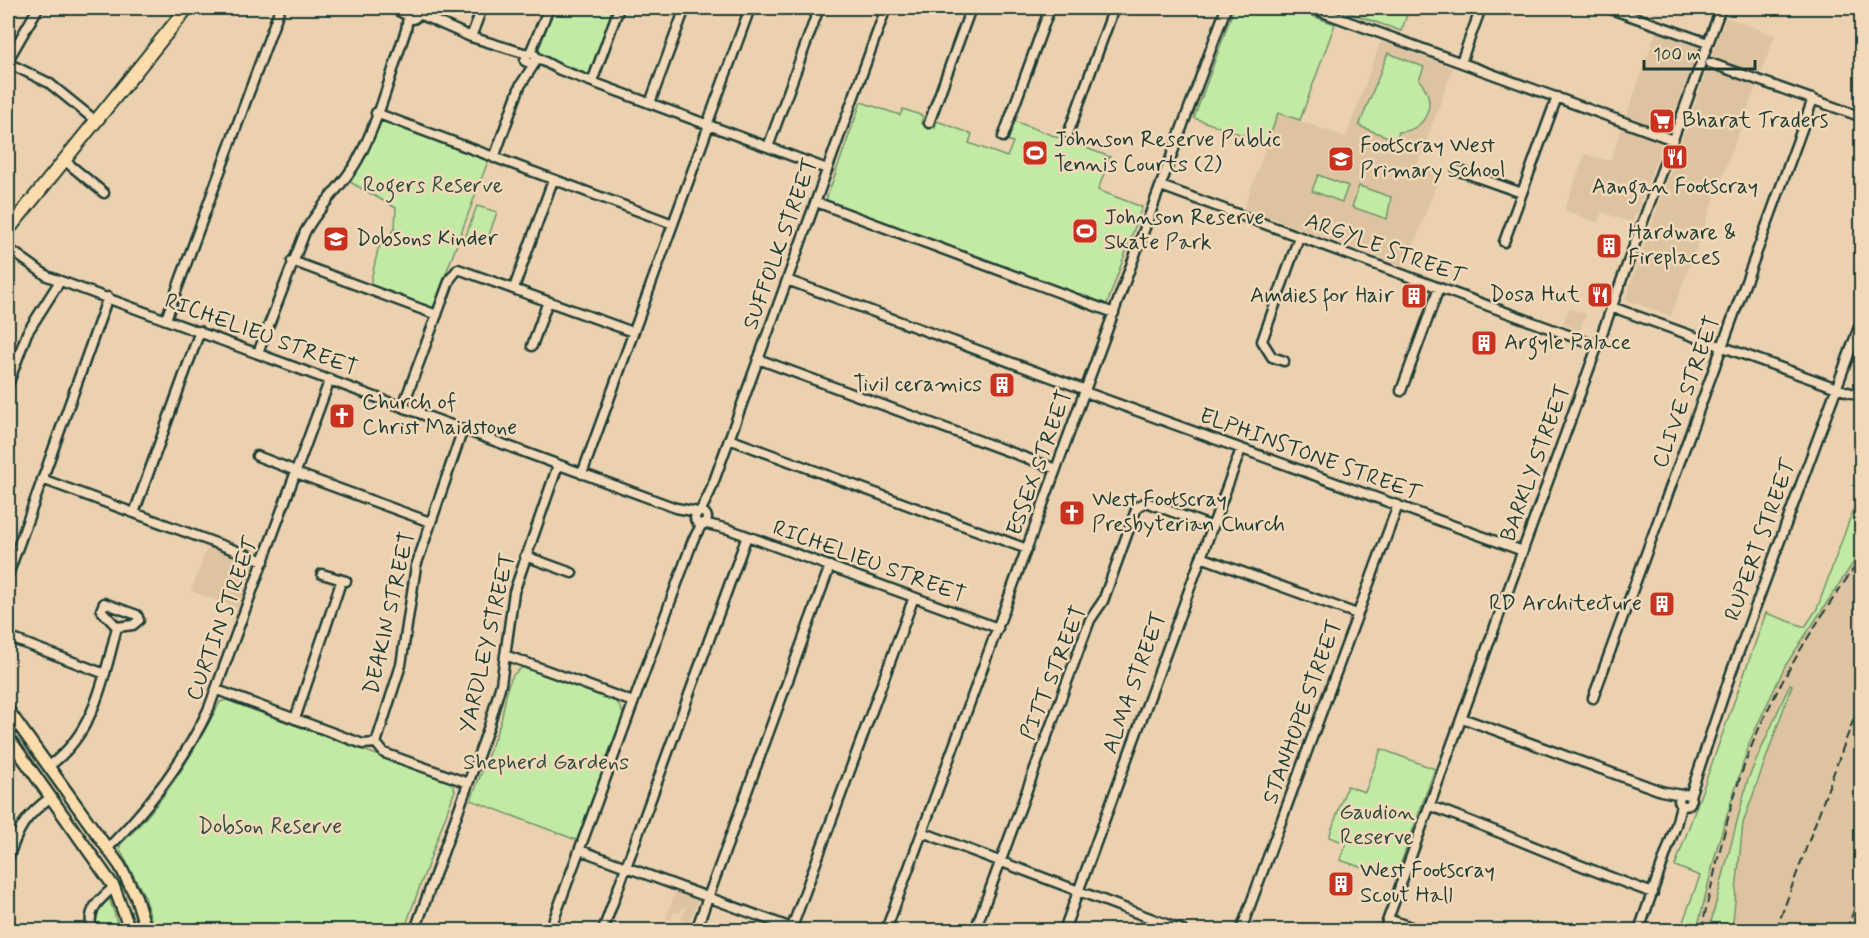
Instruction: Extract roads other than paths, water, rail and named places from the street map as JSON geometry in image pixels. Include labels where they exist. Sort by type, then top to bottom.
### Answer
[{"type":"highway","points":[[8,230],[188,8]]},
{"type":"main road","points":[[8,710],[108,848],[128,880],[146,930]]},
{"type":"main road","points":[[8,737],[114,887],[130,930]]},
{"type":"main road","points":[[44,786],[57,777]]},
{"type":"main road","points":[[96,859],[108,848]]},
{"type":"main road","points":[[114,887],[128,880]]},
{"type":"street","points":[[38,8],[8,62],[48,83],[96,121]]},
{"type":"street","points":[[166,319],[280,8]]},
{"type":"street","points":[[393,8],[413,13]]},
{"type":"street","points":[[398,8],[827,169]]},
{"type":"street","points":[[471,37],[482,8]]},
{"type":"street","points":[[494,158],[549,8]]},
{"type":"street","points":[[592,82],[619,8]]},
{"type":"street","points":[[650,103],[685,8]]},
{"type":"street","points":[[582,474],[750,8]]},
{"type":"street","points":[[768,147],[819,8]]},
{"type":"street","name":"SUFFOLK STREET","points":[[550,930],[886,8]]},
{"type":"street","points":[[929,123],[971,8]]},
{"type":"street","points":[[1003,137],[1050,8]]},
{"type":"street","points":[[1068,134],[1114,8]]},
{"type":"street","name":"ESSEX STREET","points":[[886,930],[1226,8]]},
{"type":"street","points":[[1311,8],[1673,140]]},
{"type":"street","points":[[1461,62],[1481,8]]},
{"type":"street","points":[[1608,8],[1708,43]]},
{"type":"street","name":"BARKLY STREET","points":[[1384,930],[1722,8]]},
{"type":"street","points":[[258,353],[292,261],[310,223],[358,158],[413,13]]},
{"type":"street","points":[[1710,63],[1725,66],[1862,117]]},
{"type":"street","points":[[1504,242],[1557,97]]},
{"type":"street","name":"CLIVE STREET","points":[[1593,698],[1813,99]]},
{"type":"street","points":[[376,113],[673,224]]},
{"type":"street","points":[[64,160],[104,193]]},
{"type":"street","points":[[1457,170],[1522,193]]},
{"type":"street","points":[[514,288],[553,180]]},
{"type":"street","name":"ARGYLE STREET","points":[[1161,186],[1598,346]]},
{"type":"street","points":[[816,202],[1114,314]]},
{"type":"street","points":[[1284,362],[1272,357],[1263,347],[1262,341],[1299,237]]},
{"type":"street","name":"RICHELIEU STREET","points":[[8,248],[35,269],[60,281],[404,406],[998,628]]},
{"type":"street","points":[[292,261],[437,315]]},
{"type":"street","points":[[404,406],[455,270],[462,269],[633,332]]},
{"type":"street","name":"ELPHINSTONE STREET","points":[[787,280],[1523,551]]},
{"type":"street","points":[[8,385],[27,333],[60,281]]},
{"type":"street","points":[[1401,391],[1439,288]]},
{"type":"street","points":[[8,575],[108,297]]},
{"type":"street","points":[[532,346],[548,301]]},
{"type":"street","points":[[1612,308],[1862,397]]},
{"type":"street","name":"RUPERT STREET","points":[[1639,930],[1677,825],[1683,800],[1695,774],[1862,319]]},
{"type":"street","points":[[134,513],[200,331]]},
{"type":"street","points":[[758,359],[1056,469]]},
{"type":"street","name":"CURTIN STREET","points":[[108,848],[165,784],[190,746],[217,690],[330,379]]},
{"type":"street","name":"DEAKIN STREET","points":[[376,743],[401,665],[412,583],[430,522],[463,429]]},
{"type":"street","points":[[729,439],[1027,549]]},
{"type":"street","name":"ALMA STREET","points":[[1064,930],[1241,449]]},
{"type":"street","points":[[257,456],[430,522]]},
{"type":"street","name":"YARDLEY STREET","points":[[415,930],[495,706],[506,655],[513,599],[525,556],[558,465]]},
{"type":"street","points":[[42,479],[264,561]]},
{"type":"street","name":"PITT STREET","points":[[975,930],[1090,620],[1103,601],[1137,507],[1146,502],[1213,527]]},
{"type":"street","name":"STANHOPE STREET","points":[[1241,930],[1398,505]]},
{"type":"street","points":[[603,930],[747,536]]},
{"type":"street","points":[[525,556],[572,573]]},
{"type":"street","points":[[1201,557],[1358,614]]},
{"type":"street","points":[[696,930],[830,566]]},
{"type":"street","points":[[295,719],[343,582],[321,574]]},
{"type":"street","points":[[580,850],[794,930],[914,597]]},
{"type":"street","points":[[49,766],[69,751],[81,734],[105,674],[117,627]]},
{"type":"street","points":[[8,637],[105,674]]},
{"type":"street","points":[[506,655],[633,702]]},
{"type":"street","points":[[217,690],[363,744],[376,743],[384,753],[468,783]]},
{"type":"street","points":[[1462,718],[1683,800]]},
{"type":"street","points":[[8,859],[23,822],[51,797]]},
{"type":"street","points":[[1430,806],[1501,831],[1540,851],[1653,892]]},
{"type":"street","points":[[922,832],[1182,930]]},
{"type":"street","points":[[92,930],[90,919],[93,908],[114,887]]},
{"type":"street","points":[[1388,919],[1419,930]]},
{"type":"railway","points":[[1701,930],[1732,805],[1757,733],[1805,642],[1862,557]]},
{"type":"railway","points":[[1776,930],[1862,696]]},
{"type":"railway","points":[[1846,930],[1862,891]]},
{"type":"railway","points":[[1859,930],[1862,924]]},
{"type":"place","name":"Bharat Traders","points":[[1662,121]]},
{"type":"place","name":"Johnson Reserve Public Tennis Courts (2)","points":[[1035,153]]},
{"type":"place","name":"Aangan Footscray","points":[[1675,157]]},
{"type":"place","name":"Footscray West Primary School","points":[[1341,159]]},
{"type":"place","name":"Johnson Reserve Skate Park","points":[[1085,231]]},
{"type":"place","name":"Dobsons Kinder","points":[[336,239]]},
{"type":"place","name":"Hardware & Fireplaces","points":[[1609,246]]},
{"type":"place","name":"Dosa Hut","points":[[1600,295]]},
{"type":"place","name":"Amdies for Hair","points":[[1414,296]]},
{"type":"place","name":"Argyle Palace","points":[[1484,343]]},
{"type":"place","name":"Tivil ceramics","points":[[1002,385]]},
{"type":"place","name":"Church of Christ Maidstone","points":[[342,416]]},
{"type":"place","name":"West Footscray Presbyterian Church","points":[[1072,513]]},
{"type":"place","name":"RD Architecture","points":[[1662,604]]},
{"type":"place","name":"West Footscray Scout Hall","points":[[1341,884]]},
{"type":"park label","name":"Rogers Reserve","points":[[433,186]]},
{"type":"park label","name":"Shepherd Gardens","points":[[546,763]]},
{"type":"park label","name":"Gaudion Reserve","points":[[1377,826]]},
{"type":"park label","name":"Dobson Reserve","points":[[270,827]]}]
